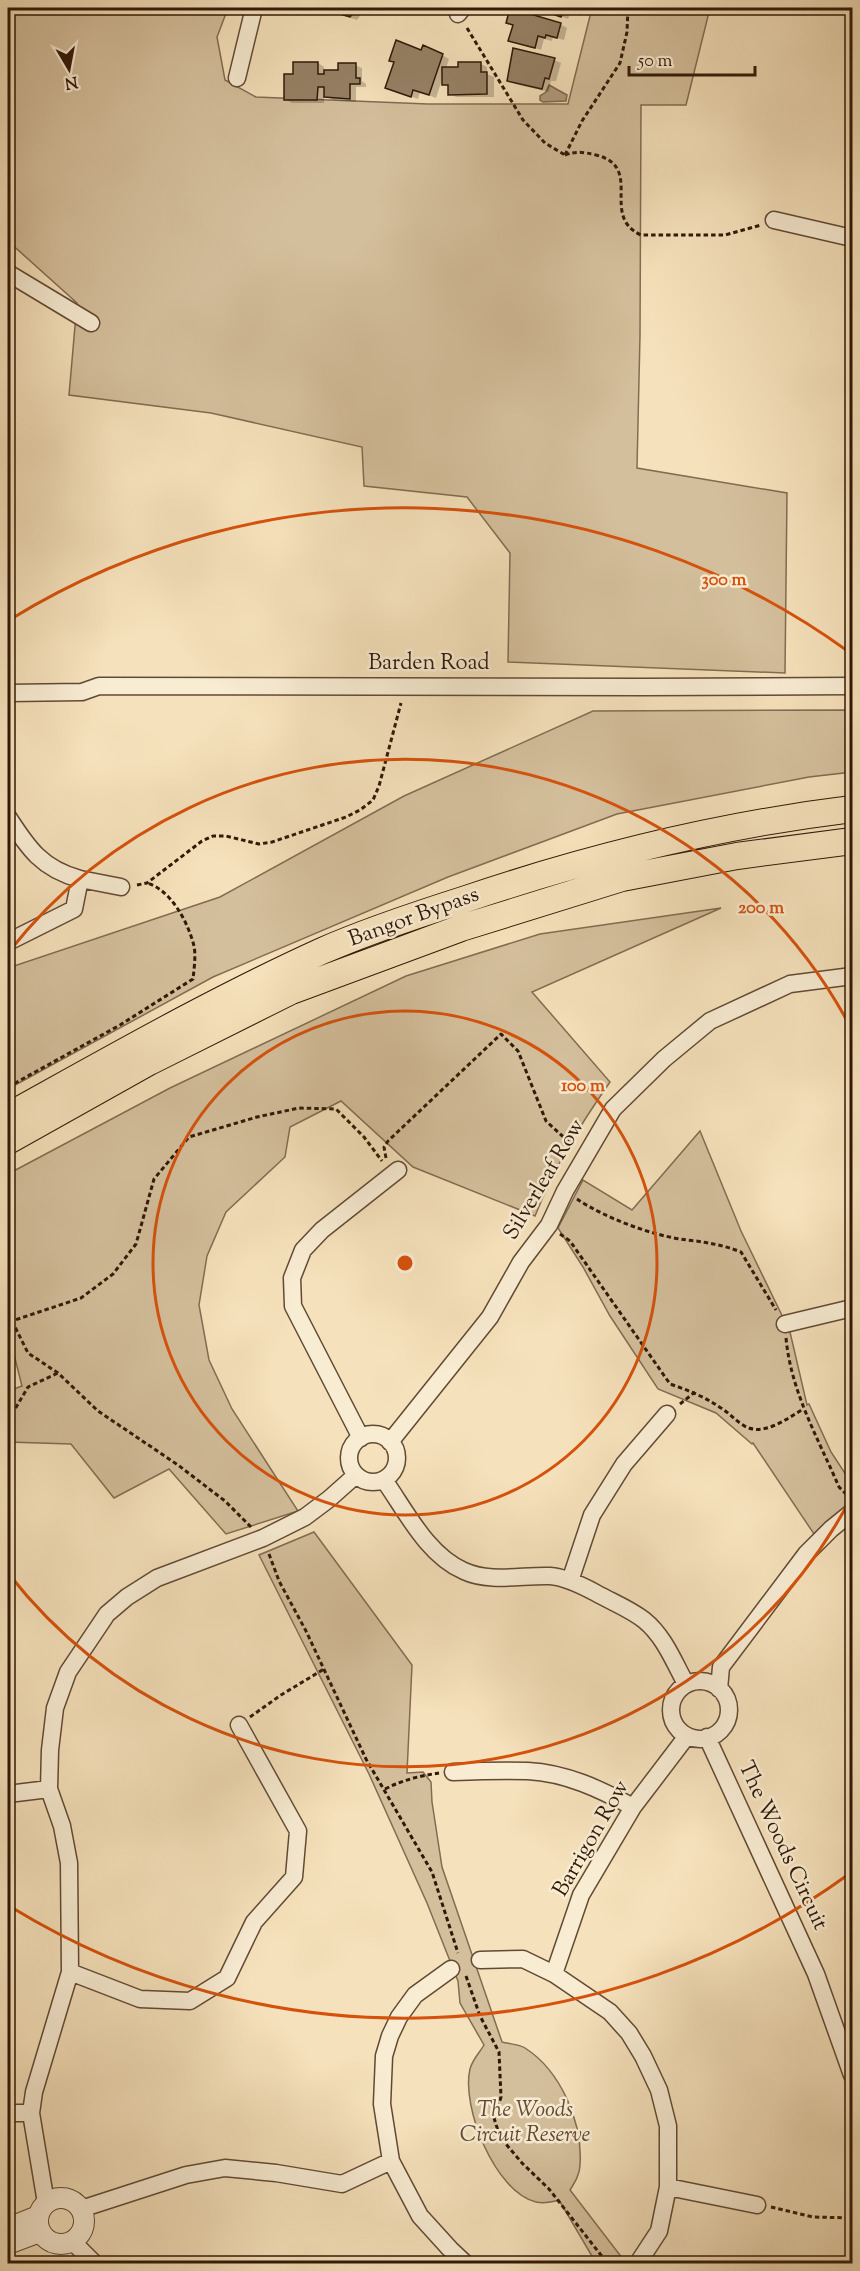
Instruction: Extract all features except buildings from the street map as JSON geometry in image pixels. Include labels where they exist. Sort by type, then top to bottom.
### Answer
[{"type":"main road","name":"Bangor Bypass","points":[[8,1116],[179,1021],[323,950],[411,917],[569,866],[640,848],[796,816],[852,808]]},
{"type":"main road","name":"Bangor Bypass","points":[[8,1141],[149,1062],[291,991],[461,928],[622,878],[737,856],[852,841]]},
{"type":"street","points":[[237,78],[254,8]]},
{"type":"street","points":[[774,220],[852,238]]},
{"type":"street","points":[[8,273],[91,323]]},
{"type":"street","name":"Barden Road","points":[[8,693],[82,692],[99,686],[852,686]]},
{"type":"street","points":[[8,817],[32,853],[54,870],[80,879],[121,887]]},
{"type":"street","points":[[8,942],[74,909],[80,879]]},
{"type":"street","name":"Silverleaf Row","points":[[390,1442],[490,1317],[521,1262],[549,1225],[565,1191],[613,1109],[664,1059],[710,1021],[790,984],[852,976]]},
{"type":"street","points":[[361,1438],[293,1306],[292,1278],[303,1250],[322,1230],[395,1172]]},
{"type":"street","points":[[785,1324],[852,1308]]},
{"type":"street","points":[[570,1581],[592,1515],[624,1464],[668,1414]]},
{"type":"street","points":[[377,1435],[390,1442],[396,1453],[396,1466],[384,1480],[369,1482],[356,1475],[350,1464],[350,1452],[352,1446],[361,1438],[377,1435]]},
{"type":"street","points":[[8,2244],[41,2217],[62,2197],[73,2201],[81,2209],[84,2215],[84,2228],[72,2241],[58,2244],[45,2238],[41,2217],[31,2113],[34,2092],[70,1972],[69,1863],[62,1826],[49,1789],[50,1750],[55,1708],[69,1672],[107,1614],[127,1597],[157,1578],[263,1538],[304,1517],[356,1475]]},
{"type":"street","points":[[384,1480],[430,1545],[447,1560],[464,1571],[487,1577],[554,1576],[570,1581],[630,1610],[645,1621],[661,1639],[686,1684]]},
{"type":"street","points":[[719,1689],[721,1667],[806,1554],[852,1512]]},
{"type":"street","points":[[703,1681],[719,1689],[728,1703],[726,1720],[722,1728],[708,1737],[687,1736],[674,1723],[671,1706],[679,1690],[686,1684],[703,1681]]},
{"type":"street","points":[[70,1972],[140,1999],[190,2001],[227,1978],[254,1922],[294,1877],[297,1831],[239,1725]]},
{"type":"street","name":"Barrigon Row","points":[[554,1974],[580,1895],[633,1807],[687,1736]]},
{"type":"street","name":"The Woods Circuit","points":[[708,1737],[816,1974],[852,2075]]},
{"type":"street","points":[[453,1772],[530,1771],[567,1777],[602,1790],[633,1807]]},
{"type":"street","points":[[8,1794],[49,1789]]},
{"type":"street","points":[[480,1960],[524,1959],[554,1974],[610,2012],[629,2033],[643,2056],[659,2091],[668,2126],[668,2187],[659,2231],[640,2260]]},
{"type":"street","points":[[458,1967],[414,1995],[399,2017],[384,2056],[382,2104],[391,2161],[420,2216],[466,2264]]},
{"type":"street","points":[[8,2114],[31,2113]]},
{"type":"street","points":[[81,2209],[186,2175],[225,2168],[276,2173],[342,2184],[391,2161]]},
{"type":"street","points":[[668,2187],[757,2205]]},
{"type":"street","points":[[8,2228],[41,2217]]},
{"type":"street","points":[[72,2241],[95,2264]]},
{"type":"path","points":[[565,155],[588,111],[620,63],[627,32],[628,8]]},
{"type":"path","points":[[461,11],[523,120],[545,143],[565,155],[577,151],[605,157],[613,164],[622,181],[620,201],[625,224],[631,231],[642,235],[725,235],[774,220]]},
{"type":"path","points":[[147,883],[194,847],[213,836],[226,836],[259,844],[272,842],[360,810],[373,800],[379,786],[401,702]]},
{"type":"path","points":[[8,1087],[120,1025],[193,979],[195,948],[185,921],[163,891],[158,886],[147,883],[121,887]]},
{"type":"path","points":[[395,1172],[384,1152],[388,1141],[501,1034],[518,1051],[546,1121],[585,1156]]},
{"type":"path","points":[[12,1321],[81,1298],[113,1274],[136,1244],[154,1179],[189,1137],[257,1117],[299,1108],[336,1109],[395,1172]]},
{"type":"path","points":[[565,1191],[614,1220],[686,1240],[703,1240],[741,1252],[785,1324],[788,1353],[803,1409],[839,1487],[852,1501]]},
{"type":"path","points":[[549,1225],[570,1241],[670,1384],[695,1392],[745,1428],[764,1430],[803,1409]]},
{"type":"path","points":[[8,1311],[28,1353],[58,1372],[98,1411],[225,1501],[263,1538],[279,1581],[366,1759],[432,1872],[448,1918],[458,1967],[480,2016],[500,2052],[501,2097],[494,2118],[500,2137],[522,2163],[549,2189],[608,2264]]},
{"type":"path","points":[[8,1421],[28,1387],[58,1372]]},
{"type":"path","points":[[239,1725],[281,1695],[324,1669]]},
{"type":"path","points":[[385,1789],[400,1781],[453,1772]]},
{"type":"path","points":[[757,2205],[813,2217],[852,2218]]},
{"type":"green space","points":[[8,8],[228,8],[217,37],[225,80],[256,97],[428,104],[568,104],[592,8],[710,8],[686,105],[641,105],[637,468],[787,493],[785,673],[508,662],[510,553],[467,497],[364,486],[362,447],[211,413],[69,395],[77,303],[8,241]]},
{"type":"green space","points":[[852,710],[852,772],[809,777],[617,814],[448,877],[213,977],[8,1089],[8,968],[220,897],[404,796],[593,711]]},
{"type":"green space","points":[[721,908],[532,992],[610,1082],[568,1147],[535,1216],[413,1167],[341,1101],[290,1127],[285,1157],[226,1212],[207,1256],[199,1305],[209,1360],[232,1409],[298,1511],[226,1534],[169,1469],[114,1498],[71,1444],[8,1442],[8,1391],[22,1386],[8,1331],[8,1174],[170,1088],[406,976],[540,934]]},
{"type":"green space","points":[[700,1131],[741,1231],[790,1332],[807,1405],[809,1404],[831,1452],[852,1484],[852,1504],[814,1534],[753,1443],[716,1413],[658,1389],[610,1316],[558,1228],[583,1180],[632,1210]]},
{"type":"green space","name":"The Woods Circuit Reserve","points":[[314,1532],[412,1665],[407,1773],[423,1772],[431,1782],[442,1867],[502,2042],[525,2048],[538,2058],[559,2084],[573,2116],[580,2149],[579,2172],[570,2190],[626,2263],[596,2263],[559,2200],[539,2203],[521,2195],[507,2182],[484,2146],[476,2125],[469,2085],[471,2066],[484,2045],[460,2003],[458,1981],[427,1903],[369,1774],[259,1555]]},
{"type":"shaded area","points":[[549,85],[567,95],[566,101],[543,102],[540,100],[540,96],[546,92]]}]
